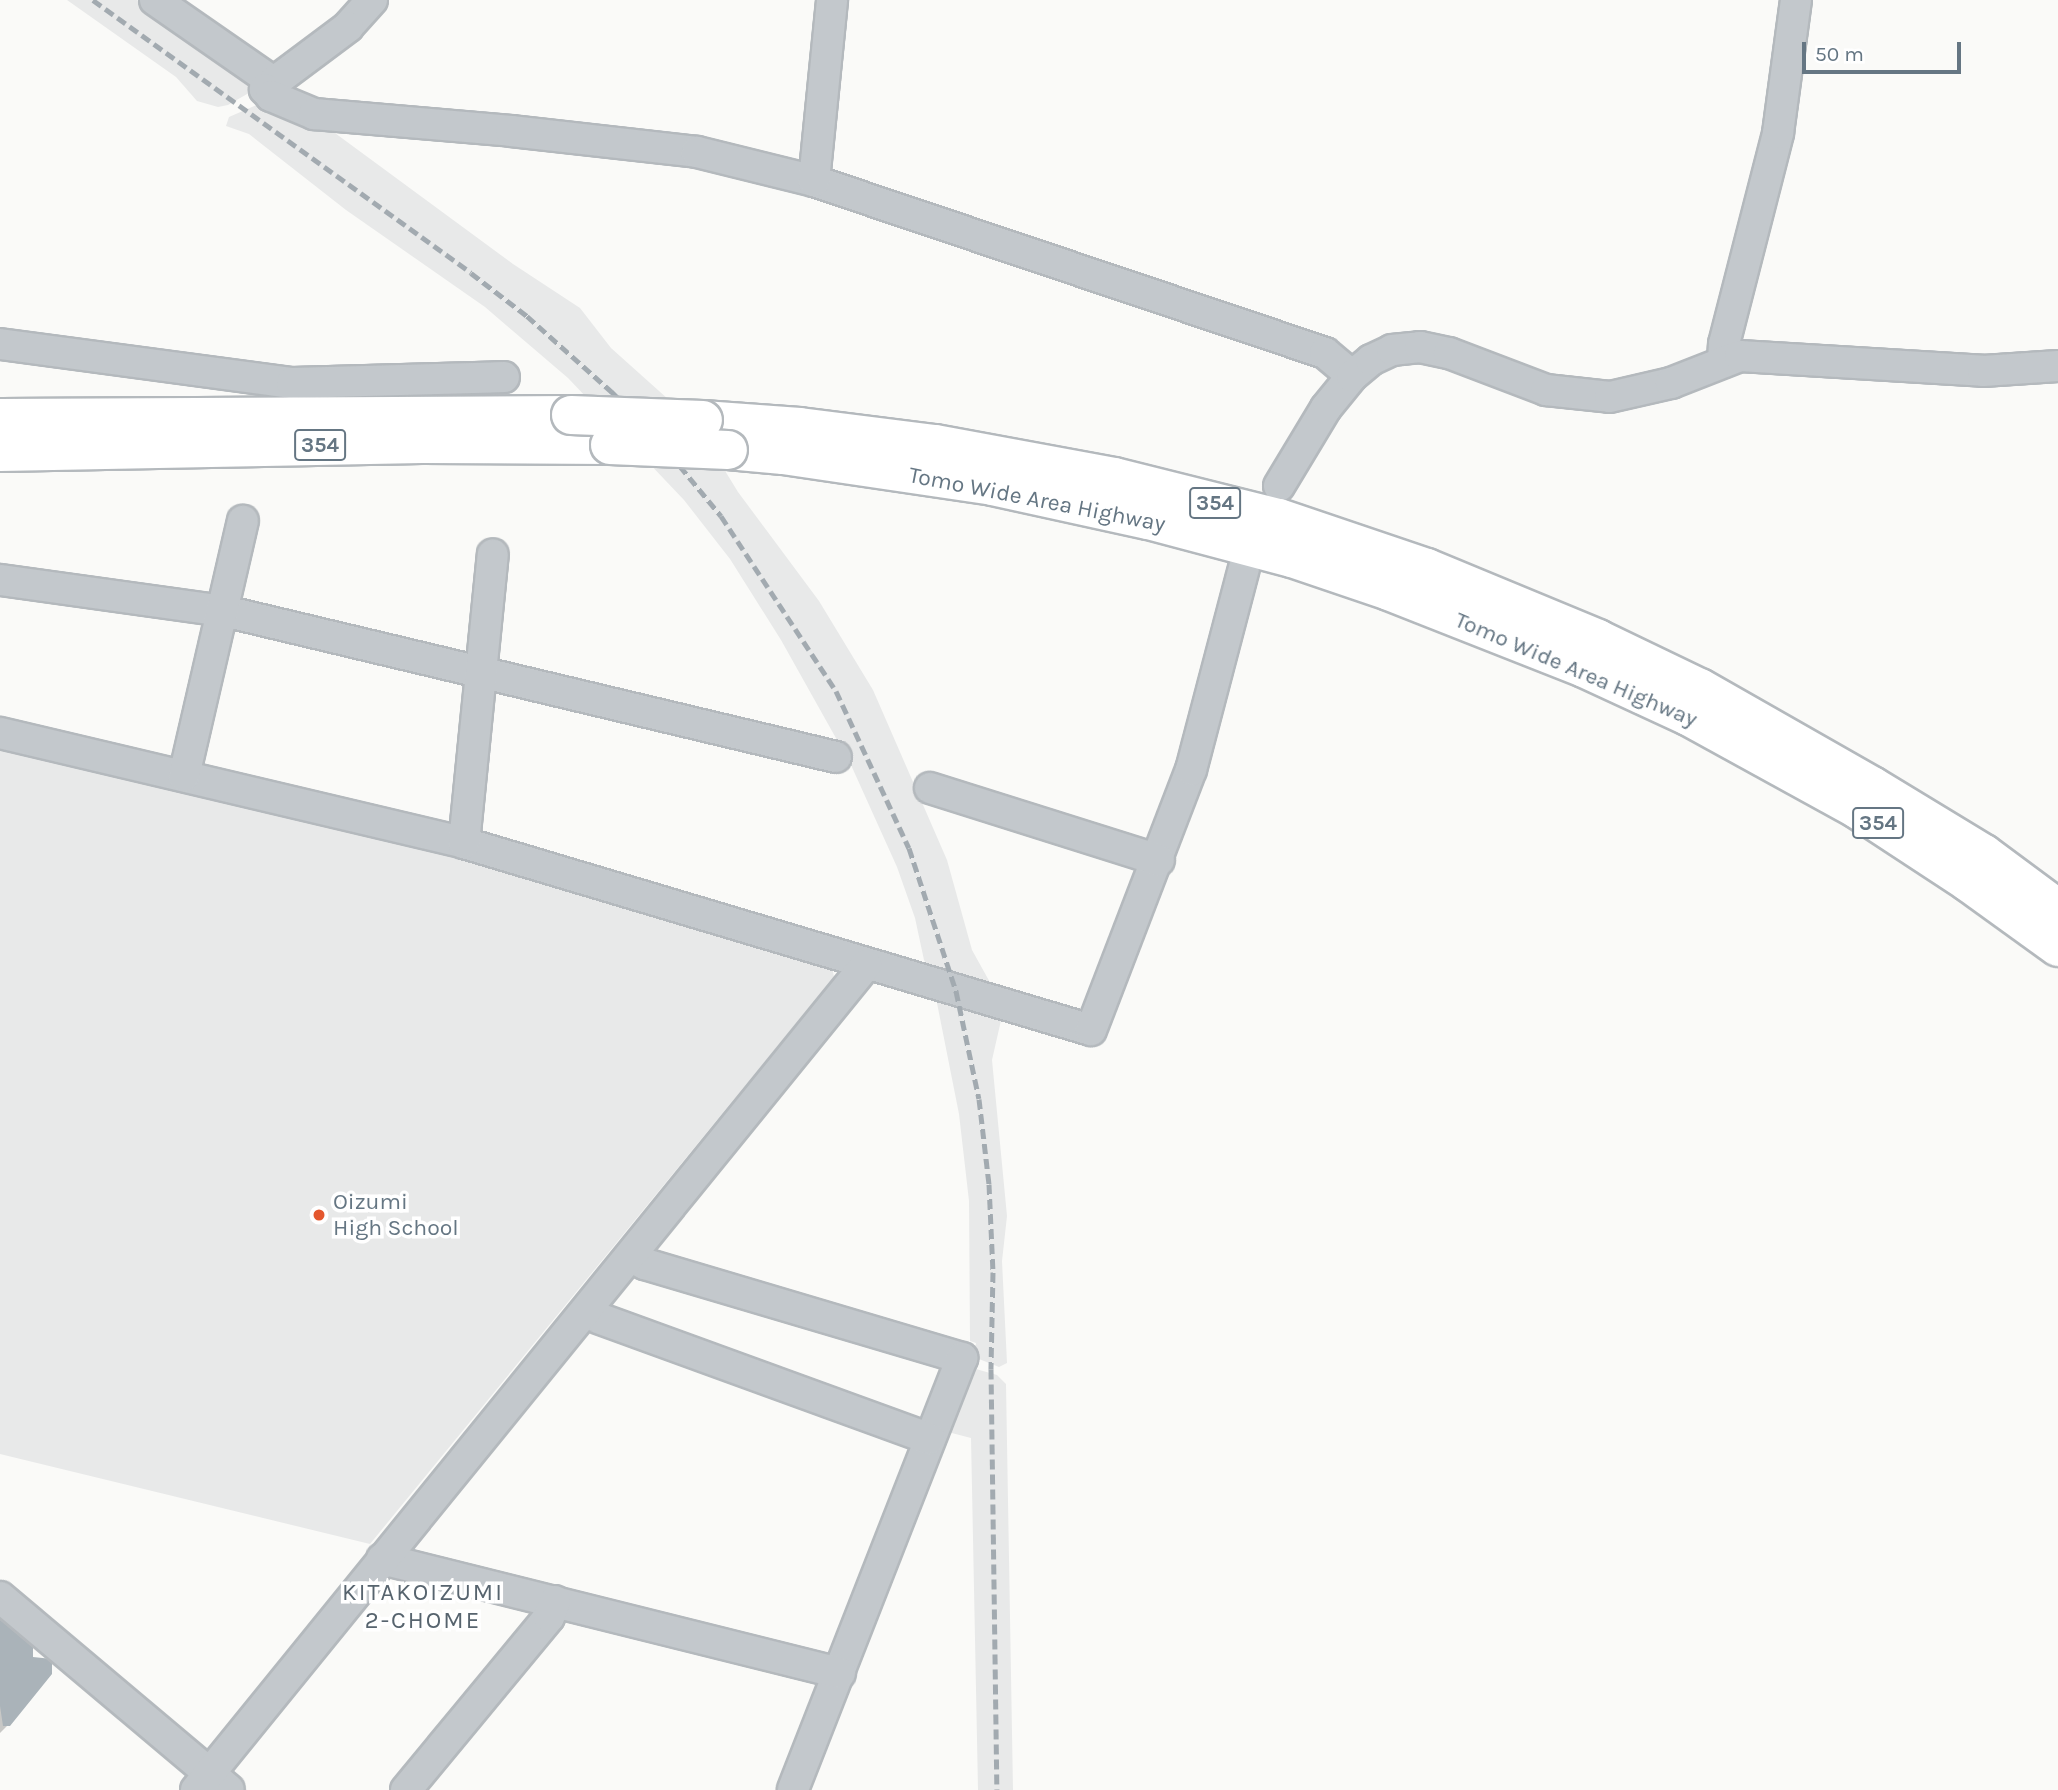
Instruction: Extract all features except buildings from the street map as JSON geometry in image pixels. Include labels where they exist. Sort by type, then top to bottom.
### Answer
[{"type":"highway","name":"Tomo Wide Area Highway","points":[[0,418],[571,415],[703,420],[787,426],[936,444],[1114,477],[1279,519],[1427,568],[1598,639],[1700,688],[1872,786],[1984,854],[2058,909]]},
{"type":"highway","name":"Tomo Wide Area Highway","points":[[0,452],[422,444],[610,445],[727,450],[783,455],[992,486],[1187,530],[1292,558],[1389,591],[1584,668],[1688,716],[1857,809],[1968,882],[2058,947]]},
{"type":"street","points":[[155,0],[274,82]]},
{"type":"street","points":[[372,0],[348,27],[265,89],[271,96],[314,114],[511,131],[697,152],[814,181],[1325,353],[1352,376]]},
{"type":"street","points":[[814,181],[832,0]]},
{"type":"street","points":[[1723,362],[1724,344],[1778,133],[1796,0]]},
{"type":"street","points":[[0,344],[292,383],[504,377]]},
{"type":"street","points":[[1279,486],[1326,408],[1352,376],[1371,360],[1392,349],[1420,347],[1449,353],[1546,390],[1610,397],[1671,383],[1740,356],[1983,371],[2058,366]]},
{"type":"street","points":[[184,776],[243,521]]},
{"type":"street","points":[[464,843],[493,554]]},
{"type":"street","points":[[0,733],[464,843],[1091,1030],[1159,860],[1191,770],[1244,568]]},
{"type":"street","points":[[0,580],[223,611],[836,757]]},
{"type":"street","points":[[930,788],[1159,860]]},
{"type":"street","points":[[0,1597],[212,1784],[382,1559],[631,1257],[866,965]]},
{"type":"street","points":[[631,1257],[645,1265],[962,1358],[793,1790]]},
{"type":"street","points":[[598,1318],[930,1440]]},
{"type":"street","points":[[382,1559],[840,1673]]},
{"type":"street","points":[[406,1790],[548,1617],[555,1601]]},
{"type":"shaded area","points":[[67,0],[137,0],[252,77],[254,90],[228,105],[218,107],[197,101],[176,77]]},
{"type":"shaded area","points":[[259,104],[320,122],[513,264],[580,308],[611,348],[697,425],[738,492],[819,601],[873,690],[947,860],[972,950],[992,986],[928,966],[924,960],[915,918],[897,867],[851,765],[781,640],[730,559],[684,500],[568,378],[485,307],[346,210],[249,134],[226,126],[229,117]]},
{"type":"shaded area","name":"Oizumi High School","points":[[0,745],[477,857],[832,966],[834,977],[370,1544],[0,1454]]},
{"type":"shaded area","points":[[936,998],[1002,1016],[992,1060],[1007,1216],[1002,1261],[1007,1363],[999,1367],[974,1357],[976,1343],[970,1341],[969,1201],[959,1114]]},
{"type":"shaded area","points":[[976,1369],[997,1375],[1006,1384],[1013,1790],[978,1790],[971,1438],[944,1431],[967,1370]]},
{"type":"railway","points":[[93,0],[471,273],[527,316],[611,391],[651,431],[721,516],[836,691],[909,848],[956,991],[979,1099],[989,1184],[993,1272],[991,1369],[997,1790]]},
{"type":"place","name":"Oizumi High School","points":[[319,1215]]},
{"type":"district","name":"KITAKOIZUMI 2-CHOME","points":[[423,1607]]}]
